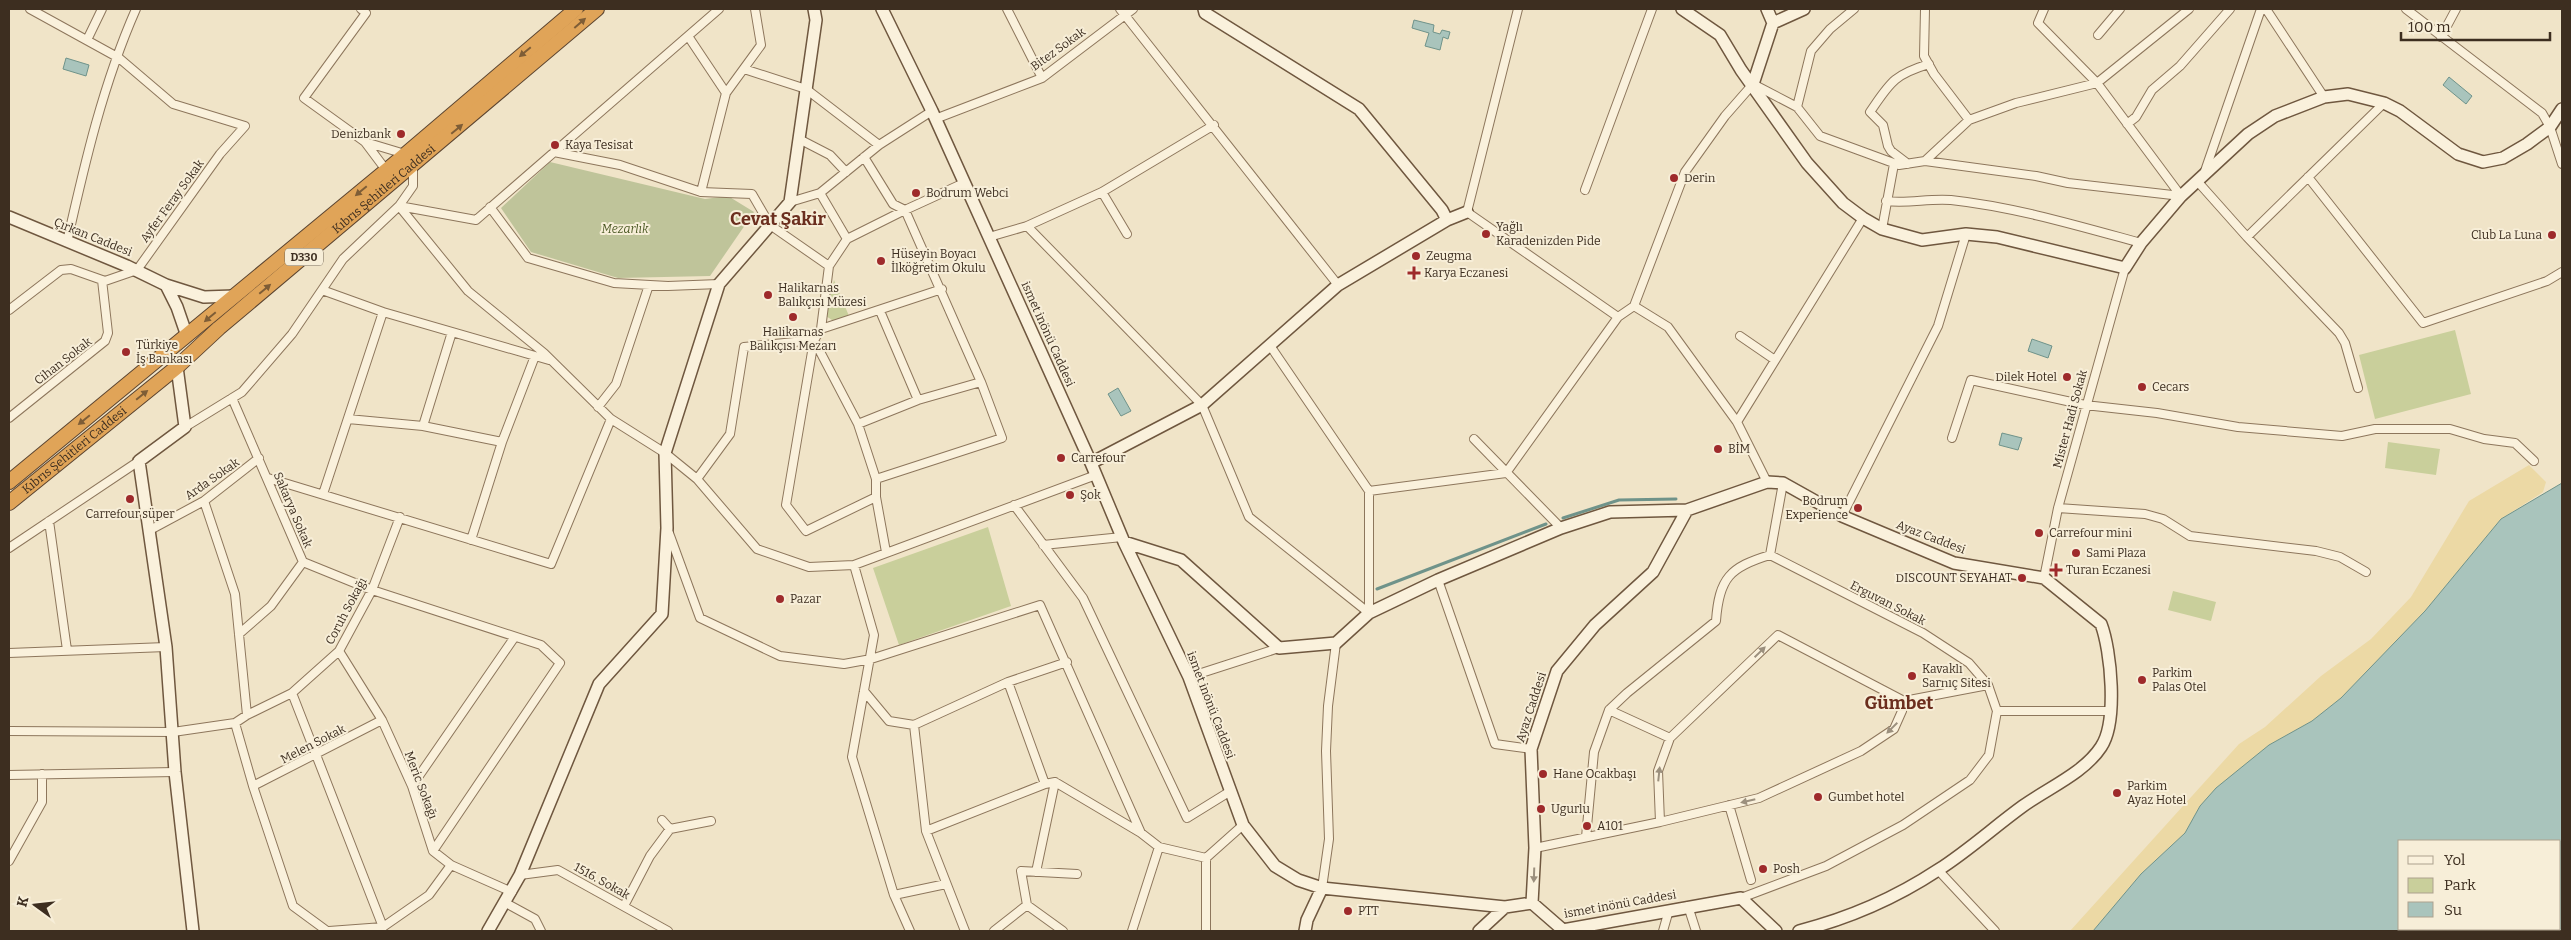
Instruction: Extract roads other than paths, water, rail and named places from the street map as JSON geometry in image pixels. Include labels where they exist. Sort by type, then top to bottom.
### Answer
[{"type":"highway","name":"Kıbrıs Şehitleri Caddesi","points":[[9,482],[386,170],[576,9]]},
{"type":"highway","name":"Kıbrıs Şehitleri Caddesi","points":[[9,503],[178,366],[219,328],[597,9]]},
{"type":"street","points":[[30,9],[115,56]]},
{"type":"street","points":[[87,40],[102,9]]},
{"type":"street","points":[[67,242],[86,156],[115,56],[136,9]]},
{"type":"street","points":[[361,9],[366,13],[304,98],[365,142],[386,170]]},
{"type":"street","points":[[400,206],[476,220],[719,9]]},
{"type":"street","points":[[701,192],[726,92],[761,45],[755,9]]},
{"type":"street","points":[[790,202],[816,20],[814,9]]},
{"type":"street","name":"ismet inönü Caddesi","points":[[882,9],[989,237],[1096,475],[1123,540],[1189,677],[1229,792],[1243,825],[1275,866],[1298,880],[1322,888],[1505,907],[1532,903],[1563,931],[1688,906],[1741,898]]},
{"type":"street","points":[[1007,9],[1042,78]]},
{"type":"street","name":"Bitez Sokak","points":[[820,193],[879,145],[933,115],[1042,78],[1122,12],[1133,9]]},
{"type":"street","points":[[1204,9],[1205,12],[1359,108],[1442,210],[1447,220]]},
{"type":"street","points":[[1467,212],[1518,9]]},
{"type":"street","points":[[1585,190],[1652,9]]},
{"type":"street","points":[[1682,9],[1720,35],[1807,163],[1843,203],[1862,218],[1882,229],[1922,240],[1966,234],[1997,237],[2124,268],[2141,243],[2181,196],[2248,134],[2275,116],[2324,97],[2348,94],[2384,103],[2400,111],[2458,154],[2483,162],[2504,158],[2550,127],[2562,110]]},
{"type":"street","points":[[1369,491],[1506,473],[1618,317],[1634,306],[1685,172],[1725,116],[1753,84],[1773,23],[1766,9]]},
{"type":"street","points":[[1773,23],[1804,9]]},
{"type":"street","points":[[1797,107],[1810,51],[1854,9]]},
{"type":"street","points":[[1925,9],[1924,56],[1970,120]]},
{"type":"street","points":[[2044,9],[2038,23],[2097,83],[2181,196]]},
{"type":"street","points":[[2098,35],[2120,9]]},
{"type":"street","points":[[1925,160],[1970,120],[2016,103],[2097,83],[2189,9]]},
{"type":"street","points":[[2127,124],[2136,117],[2152,90],[2180,66],[2230,9]]},
{"type":"street","points":[[2201,179],[2261,9]]},
{"type":"street","points":[[2266,9],[2324,97]]},
{"type":"street","points":[[2406,9],[2542,113],[2550,127],[2562,164]]},
{"type":"street","points":[[2441,37],[2456,9]]},
{"type":"street","points":[[1122,12],[1214,125],[1338,285]]},
{"type":"street","points":[[688,36],[726,92]]},
{"type":"street","name":"Ayfer Feray Sokak","points":[[115,56],[173,104],[245,126],[220,154],[137,270]]},
{"type":"street","points":[[1908,164],[1888,146],[1883,125],[1870,112],[1886,87],[1904,72],[1929,64]]},
{"type":"street","points":[[744,69],[806,89],[879,145]]},
{"type":"street","points":[[1753,84],[1797,107],[1820,136],[1894,164],[1908,164],[1925,160],[2036,176],[2068,183],[2181,196]]},
{"type":"street","points":[[2247,237],[2384,103]]},
{"type":"street","points":[[989,237],[1027,226],[1102,192],[1214,125]]},
{"type":"street","points":[[799,139],[830,155],[846,172]]},
{"type":"street","points":[[365,142],[405,154]]},
{"type":"street","points":[[554,152],[620,165],[701,192],[752,194],[770,225],[829,266]]},
{"type":"street","points":[[864,157],[892,204],[905,210],[982,382],[1002,438],[876,479]]},
{"type":"street","points":[[1882,229],[1894,164]]},
{"type":"street","points":[[9,548],[139,461],[185,427],[242,392],[292,334],[344,259],[400,206],[413,186],[413,166]]},
{"type":"street","points":[[2308,177],[2422,323],[2547,281],[2562,272]]},
{"type":"street","points":[[2201,179],[2247,237],[2339,333],[2345,342],[2358,388]]},
{"type":"street","points":[[876,497],[806,531],[786,505],[814,340],[821,328],[829,266],[847,239],[964,183]]},
{"type":"street","points":[[1102,192],[1127,234]]},
{"type":"street","points":[[488,931],[520,875],[600,684],[662,614],[667,528],[665,453],[719,284],[790,202],[820,193],[847,239]]},
{"type":"street","points":[[1886,201],[1907,203],[1948,200],[1988,205],[2141,243]]},
{"type":"street","points":[[400,206],[468,291],[552,361],[611,419],[665,453],[697,479],[757,549],[809,567],[854,565],[1096,475]]},
{"type":"street","points":[[490,207],[528,258],[614,283],[649,285],[719,284]]},
{"type":"street","points":[[1091,464],[1202,405],[1338,285],[1447,220],[1467,212]]},
{"type":"street","points":[[1467,212],[1618,317]]},
{"type":"street","name":"Çırkan Caddesi","points":[[9,218],[137,270],[166,285],[204,297],[234,296]]},
{"type":"street","points":[[1737,422],[1862,218]]},
{"type":"street","points":[[1027,226],[1202,405],[1249,517],[1369,613]]},
{"type":"street","points":[[1842,516],[1938,326],[1966,234]]},
{"type":"street","name":"Mister Hadi Sokak","points":[[2044,578],[2058,508],[2124,268]]},
{"type":"street","points":[[9,310],[61,270],[71,269],[102,280],[110,280],[137,270]]},
{"type":"street","name":"Cihan Sokak","points":[[9,418],[105,341],[108,333],[102,280]]},
{"type":"street","points":[[166,285],[178,307],[187,336]]},
{"type":"street","points":[[598,407],[616,384],[649,285]]},
{"type":"street","points":[[322,290],[383,312],[552,361]]},
{"type":"street","points":[[821,328],[942,290]]},
{"type":"street","points":[[1634,306],[1668,327],[1737,422],[1767,482]]},
{"type":"street","points":[[880,311],[918,400]]},
{"type":"street","points":[[323,494],[383,312]]},
{"type":"street","points":[[424,426],[452,332]]},
{"type":"street","points":[[1740,336],[1775,360]]},
{"type":"street","points":[[814,340],[858,424],[876,479],[876,497],[886,552]]},
{"type":"street","points":[[697,479],[730,434],[744,347],[814,340]]},
{"type":"street","points":[[1271,346],[1369,491],[1369,613]]},
{"type":"street","points":[[471,540],[502,442],[535,356]]},
{"type":"street","points":[[178,366],[185,427]]},
{"type":"street","points":[[1952,438],[1972,380],[2085,405],[2158,413],[2238,427],[2342,436],[2375,429],[2450,429],[2484,439],[2515,443],[2534,461]]},
{"type":"street","points":[[858,424],[918,400],[982,382]]},
{"type":"street","name":"Sakarya Sokak","points":[[232,398],[304,562],[372,590],[514,638],[542,645],[560,663],[433,851]]},
{"type":"street","points":[[348,419],[424,426],[502,442]]},
{"type":"street","points":[[268,478],[551,564],[611,419]]},
{"type":"street","points":[[1474,439],[1561,528]]},
{"type":"street","name":"Arda Sokak","points":[[150,530],[204,501],[259,458]]},
{"type":"street","points":[[139,461],[166,647],[175,772],[193,931]]},
{"type":"street","name":"Ayaz Caddesi","points":[[1532,903],[1535,848],[1531,749],[1558,671],[1595,625],[1653,572],[1687,510],[1767,482],[1783,483],[1842,516],[1954,563],[2044,578],[2101,624],[2105,634],[2111,711],[2108,732],[2102,746],[2088,762],[2023,806],[1938,870],[1902,892],[1854,916],[1799,931]]},
{"type":"street","points":[[1586,837],[1594,752],[1609,710],[1627,693],[1716,621],[1717,601],[1728,576],[1748,562],[1770,555],[1783,483]]},
{"type":"street","points":[[204,501],[235,594],[247,715]]},
{"type":"street","points":[[1014,505],[1083,598],[1188,818],[1229,792]]},
{"type":"street","points":[[2058,508],[2145,514],[2163,519],[2190,536],[2316,551],[2340,557],[2366,572]]},
{"type":"street","points":[[1189,677],[1279,648],[1336,643],[1369,613],[1438,580],[1561,528],[1610,512],[1687,510]]},
{"type":"street","name":"Coruh Sokağı","points":[[9,731],[173,732],[235,723],[292,693],[339,651],[372,590],[400,518]]},
{"type":"street","points":[[49,521],[67,650]]},
{"type":"street","points":[[667,528],[700,618],[780,656],[844,664],[871,659],[1040,604],[1142,833]]},
{"type":"street","points":[[1043,545],[1123,540],[1181,560],[1279,648]]},
{"type":"street","name":"Erguvan Sokak","points":[[1770,555],[1923,634],[1969,663],[1988,686],[1997,711]]},
{"type":"street","points":[[239,634],[272,606],[304,562]]},
{"type":"street","points":[[854,565],[874,635],[852,757],[894,895],[910,931]]},
{"type":"street","points":[[1438,580],[1495,744],[1531,749]]},
{"type":"street","points":[[1660,822],[1658,771],[1670,738],[1778,635],[1904,701],[1988,686]]},
{"type":"street","points":[[412,786],[514,638]]},
{"type":"street","points":[[1305,931],[1307,920],[1322,888],[1329,839],[1326,751],[1328,706],[1336,643]]},
{"type":"street","points":[[9,653],[166,647]]},
{"type":"street","name":"Meric Sokağı","points":[[339,651],[382,720],[412,786],[433,851]]},
{"type":"street","points":[[864,692],[889,721],[914,725],[1008,682],[1067,662]]},
{"type":"street","points":[[1008,682],[1045,784]]},
{"type":"street","points":[[292,693],[383,927]]},
{"type":"street","points":[[1535,848],[1660,822],[1760,798],[1861,751],[1894,729],[1904,701]]},
{"type":"street","points":[[1609,710],[1670,738]]},
{"type":"street","points":[[1776,931],[1741,898],[1826,866],[1903,825],[1970,780],[1989,755],[1997,711],[2111,711]]},
{"type":"street","name":"Melen Sokak","points":[[253,786],[317,755],[382,720]]},
{"type":"street","points":[[235,723],[253,786],[293,906],[328,931],[383,927],[429,895],[451,864]]},
{"type":"street","points":[[914,725],[926,831],[965,931]]},
{"type":"street","points":[[9,775],[175,772]]},
{"type":"street","points":[[9,861],[42,802],[42,774]]},
{"type":"street","points":[[1036,872],[1055,782]]},
{"type":"street","points":[[926,831],[1045,784],[1055,782],[1142,833],[1159,847],[1206,858]]},
{"type":"street","points":[[1729,805],[1751,880]]},
{"type":"street","points":[[662,820],[670,829]]},
{"type":"street","points":[[624,906],[650,856],[670,829],[711,821]]},
{"type":"street","points":[[1206,931],[1206,858],[1243,825]]},
{"type":"street","points":[[1132,931],[1159,847]]},
{"type":"street","points":[[433,851],[451,864],[512,892]]},
{"type":"street","name":"1516. Sokak","points":[[520,875],[558,870],[668,931]]},
{"type":"street","points":[[1938,870],[1995,931]]},
{"type":"street","points":[[1063,931],[1027,905],[1021,871],[1077,874]]},
{"type":"street","points":[[894,895],[946,884]]},
{"type":"street","points":[[504,902],[535,919],[541,931]]},
{"type":"street","points":[[994,931],[1027,905]]},
{"type":"street","points":[[1688,906],[1696,931]]},
{"type":"street","points":[[1479,931],[1505,907]]},
{"type":"street","points":[[1663,931],[1669,910]]},
{"type":"water","points":[[1414,20],[1434,25],[1433,32],[1440,34],[1442,30],[1450,32],[1448,39],[1443,37],[1440,50],[1425,46],[1429,33],[1412,28]]},
{"type":"water","points":[[66,58],[89,65],[86,76],[63,69]]},
{"type":"water","points":[[2449,77],[2472,96],[2466,104],[2443,85]]},
{"type":"water","points":[[2032,339],[2052,346],[2048,358],[2028,351]]},
{"type":"water","points":[[1118,388],[1131,411],[1121,416],[1108,394]]},
{"type":"water","points":[[2002,433],[2022,438],[2018,450],[1999,445]]},
{"type":"water","points":[[2562,483],[2562,931],[2093,931],[2141,874],[2185,833],[2200,806],[2216,788],[2269,745],[2312,721],[2341,698],[2425,611],[2501,519]]},
{"type":"waterway","points":[[1563,518],[1619,500],[1676,499]]},
{"type":"waterway","points":[[1377,589],[1546,524]]},
{"type":"place","name":"Denizbank","points":[[401,134]]},
{"type":"place","name":"Kaya Tesisat","points":[[555,145]]},
{"type":"place","name":"Derin","points":[[1674,178]]},
{"type":"place","name":"Bodrum Webci","points":[[916,193]]},
{"type":"place","name":"Yağlı Karadenizden Pide","points":[[1486,234]]},
{"type":"place","name":"Club La Luna","points":[[2552,235]]},
{"type":"place","name":"Zeugma","points":[[1416,256]]},
{"type":"place","name":"Hüseyin Boyacı İlköğretim Okulu","points":[[881,261]]},
{"type":"place","name":"Karya Eczanesi","points":[[1414,273]]},
{"type":"place","name":"Halikarnas Balıkçısı Müzesi","points":[[768,295]]},
{"type":"place","name":"Halikarnas Balıkçısı Mezarı","points":[[793,317]]},
{"type":"place","name":"Türkiye İş Bankası","points":[[126,352]]},
{"type":"place","name":"Dilek Hotel","points":[[2067,377]]},
{"type":"place","name":"Cecars","points":[[2142,387]]},
{"type":"place","name":"BİM","points":[[1718,449]]},
{"type":"place","name":"Carrefour","points":[[1061,458]]},
{"type":"place","name":"Şok","points":[[1070,495]]},
{"type":"place","name":"Carrefour süper","points":[[130,499]]},
{"type":"place","name":"Bodrum Experience","points":[[1858,508]]},
{"type":"place","name":"Carrefour mini","points":[[2039,533]]},
{"type":"place","name":"Sami Plaza","points":[[2076,553]]},
{"type":"place","name":"Turan Eczanesi","points":[[2056,570]]},
{"type":"place","name":"DISCOUNT SEYAHAT","points":[[2022,578]]},
{"type":"place","name":"Pazar","points":[[780,599]]},
{"type":"place","name":"Kavaklı Sarnıç Sitesi","points":[[1912,676]]},
{"type":"place","name":"Parkim Palas Otel","points":[[2142,680]]},
{"type":"place","name":"Hane Ocakbaşı","points":[[1543,774]]},
{"type":"place","name":"Parkim Ayaz Hotel","points":[[2117,793]]},
{"type":"place","name":"Gumbet hotel","points":[[1818,797]]},
{"type":"place","name":"Ugurlu","points":[[1541,809]]},
{"type":"place","name":"A101","points":[[1587,826]]},
{"type":"place","name":"Posh","points":[[1763,869]]},
{"type":"place","name":"PTT","points":[[1348,911]]},
{"type":"district","name":"Cevat Şakir","points":[[778,219]]},
{"type":"district","name":"Gümbet","points":[[1899,703]]},
{"type":"park label","name":"Mezarlık","points":[[625,229]]}]
